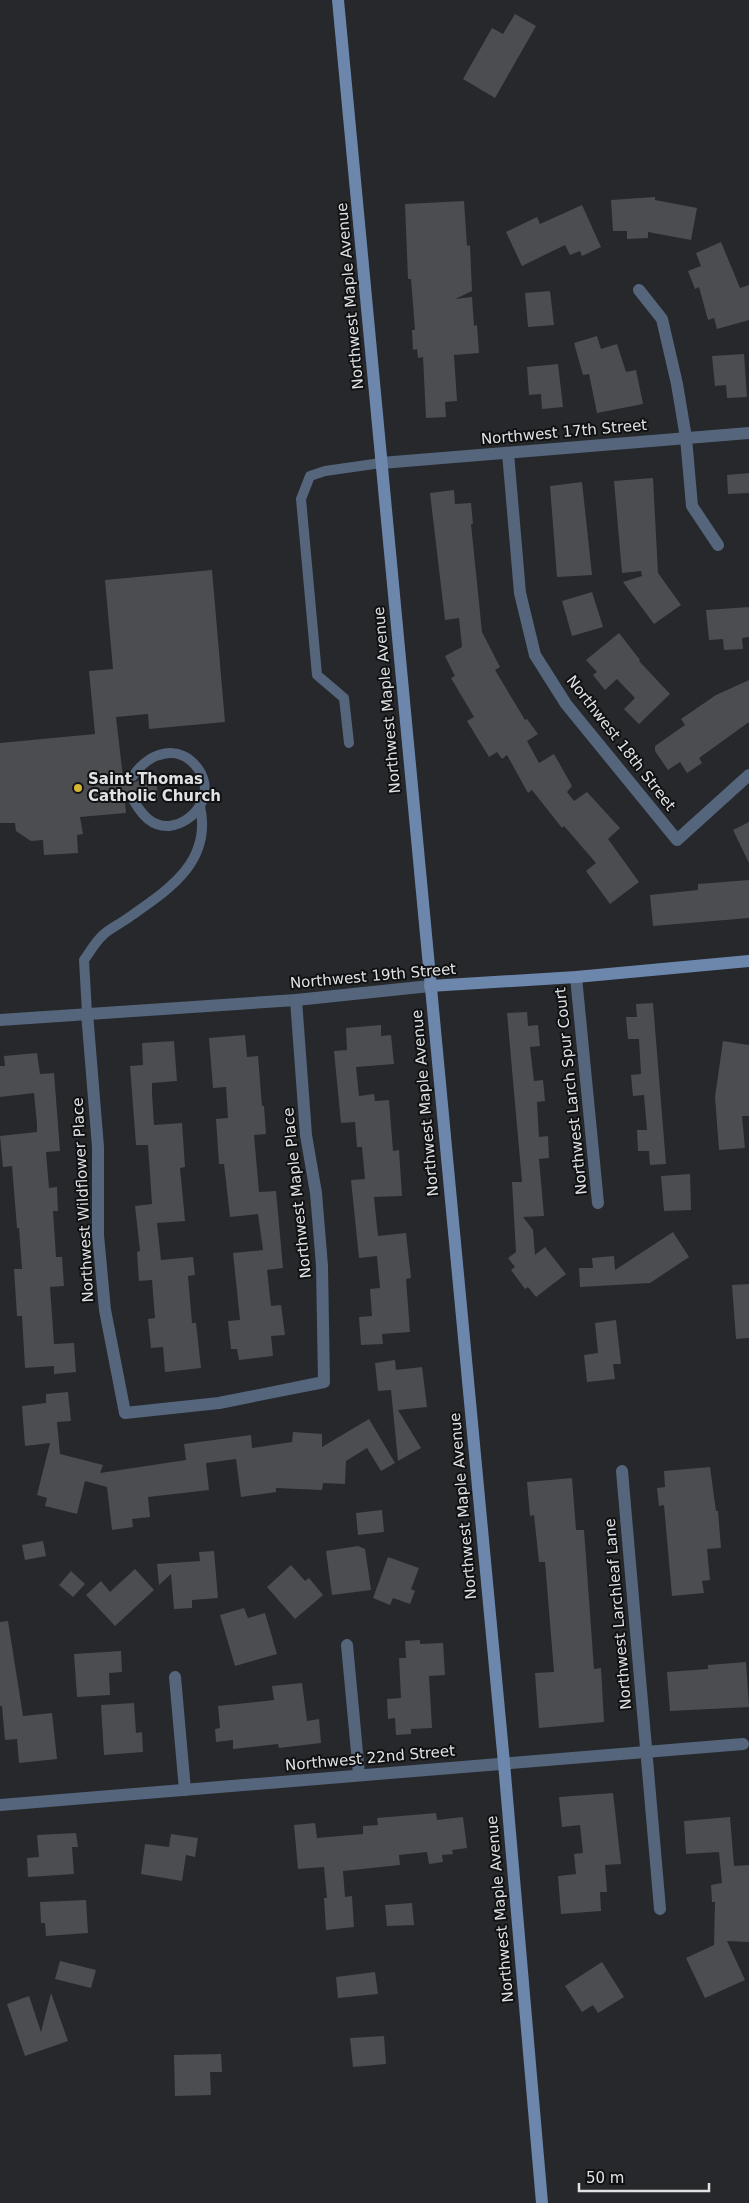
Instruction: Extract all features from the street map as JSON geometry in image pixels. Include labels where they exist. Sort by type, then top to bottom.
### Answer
[{"type":"main road","name":"Northwest Maple Avenue","points":[[338,0],[504,1763],[542,2203]]},
{"type":"main road","name":"Northwest 19th Street","points":[[430,986],[576,977],[749,962]]},
{"type":"street","points":[[639,290],[662,319],[677,384],[686,438],[692,506],[718,545]]},
{"type":"street","name":"Northwest 17th Street","points":[[381,463],[749,433]]},
{"type":"street","name":"Northwest 18th Street","points":[[508,453],[520,593],[535,655],[566,704],[677,840],[749,775]]},
{"type":"street","name":"Northwest Larch Spur Court","points":[[576,977],[598,1203]]},
{"type":"street","name":"Northwest 19th Street","points":[[0,1020],[296,1000],[430,986]]},
{"type":"street","name":"Northwest Maple Place","points":[[125,1413],[220,1404],[324,1382],[322,1266],[316,1192],[306,1135],[296,1000]]},
{"type":"street","name":"Northwest Wildflower Place","points":[[87,1013],[98,1147],[98,1235],[105,1310],[125,1413]]},
{"type":"street","name":"Northwest Larchleaf Lane","points":[[622,1471],[660,1909]]},
{"type":"street","points":[[347,1645],[359,1774]]},
{"type":"street","points":[[175,1677],[185,1790]]},
{"type":"street","name":"Northwest 22nd Street","points":[[0,1805],[359,1774],[647,1754],[744,1744]]},
{"type":"lane","points":[[349,743],[344,698],[317,675],[301,499],[310,476],[325,471],[381,463]]},
{"type":"lane","points":[[133,776],[139,766],[149,758],[161,753],[173,753],[188,760],[199,770],[204,782],[204,794],[200,806],[193,816],[178,825],[165,826],[153,823],[142,816],[134,801]]},
{"type":"lane","points":[[87,1013],[84,960],[102,936],[172,886],[190,866],[200,846],[203,819],[200,806]]},
{"type":"building","points":[[515,14],[536,26],[495,98],[463,79],[492,28],[503,34]]},
{"type":"building","points":[[655,197],[655,200],[697,208],[691,240],[648,232],[648,238],[627,239],[627,231],[613,231],[611,200]]},
{"type":"building","points":[[464,201],[467,246],[470,245],[472,291],[455,299],[472,297],[474,326],[477,325],[479,353],[454,355],[457,401],[445,402],[446,417],[426,418],[423,357],[418,358],[417,349],[413,350],[412,330],[415,330],[411,279],[408,279],[405,204]]},
{"type":"building","points":[[582,205],[601,247],[582,256],[580,251],[570,255],[565,245],[522,266],[506,232],[537,217],[540,224]]},
{"type":"building","points":[[721,242],[740,288],[749,285],[749,320],[717,329],[714,318],[708,320],[699,287],[695,289],[688,271],[701,266],[696,253]]},
{"type":"building","points":[[550,291],[554,325],[528,327],[525,293]]},
{"type":"building","points":[[597,336],[601,349],[617,344],[626,372],[636,370],[643,404],[597,413],[589,374],[583,375],[574,343]]},
{"type":"building","points":[[744,354],[747,397],[727,398],[726,385],[715,386],[712,356]]},
{"type":"building","points":[[558,364],[563,407],[542,409],[541,394],[529,395],[527,367]]},
{"type":"building","points":[[749,473],[749,493],[728,494],[727,475]]},
{"type":"building","points":[[653,478],[658,573],[681,605],[654,624],[623,582],[642,576],[641,571],[622,573],[614,481]]},
{"type":"building","points":[[582,482],[592,575],[557,577],[550,486]]},
{"type":"building","points":[[454,490],[455,504],[471,503],[473,524],[471,524],[482,632],[500,667],[495,670],[525,720],[527,719],[538,734],[527,741],[539,763],[554,754],[572,786],[567,792],[574,801],[587,792],[620,828],[608,839],[639,882],[610,904],[586,871],[596,863],[564,826],[562,828],[532,790],[528,793],[507,755],[502,759],[497,752],[489,757],[467,721],[474,717],[451,678],[455,676],[445,656],[462,647],[459,618],[445,620],[430,493]]},
{"type":"building","points":[[212,570],[225,722],[149,729],[148,714],[116,717],[123,777],[126,777],[132,783],[138,781],[142,775],[156,774],[158,799],[142,801],[138,795],[133,794],[125,802],[126,813],[80,817],[83,834],[77,835],[78,853],[44,855],[43,840],[31,841],[16,831],[15,823],[0,823],[0,743],[95,734],[89,671],[113,669],[105,580]]},
{"type":"building","points":[[592,592],[603,627],[572,636],[562,601]]},
{"type":"building","points":[[749,607],[749,637],[742,638],[743,649],[724,650],[723,639],[709,640],[706,610]]},
{"type":"building","points":[[619,633],[639,661],[670,694],[639,724],[624,709],[635,698],[617,679],[605,690],[593,675],[597,672],[586,660]]},
{"type":"building","points":[[749,680],[749,722],[699,758],[702,763],[687,773],[680,762],[668,770],[655,751],[655,746],[685,725],[681,719],[716,695]]},
{"type":"building","points":[[749,822],[749,863],[733,830]]},
{"type":"building","points":[[749,880],[749,918],[653,926],[650,895],[698,890],[698,884]]},
{"type":"building","points":[[653,1003],[666,1164],[650,1165],[649,1151],[638,1151],[637,1130],[647,1130],[644,1095],[633,1096],[631,1075],[641,1074],[639,1039],[628,1039],[626,1017],[637,1017],[636,1004]]},
{"type":"building","points":[[527,1012],[528,1026],[538,1025],[540,1046],[530,1047],[534,1081],[543,1080],[545,1101],[537,1102],[539,1137],[548,1136],[549,1158],[539,1159],[544,1216],[523,1217],[533,1230],[535,1255],[545,1247],[566,1274],[536,1297],[528,1287],[525,1289],[511,1270],[515,1267],[508,1258],[516,1252],[512,1182],[522,1182],[507,1013]]},
{"type":"building","points":[[381,1025],[381,1036],[391,1035],[394,1064],[356,1067],[359,1096],[374,1094],[375,1101],[389,1100],[393,1151],[399,1150],[402,1196],[374,1197],[378,1236],[406,1233],[411,1278],[406,1279],[410,1332],[382,1334],[383,1344],[361,1345],[359,1317],[372,1316],[370,1289],[380,1288],[377,1256],[359,1258],[351,1180],[365,1179],[362,1147],[357,1147],[355,1122],[341,1123],[334,1051],[347,1050],[346,1028]]},
{"type":"building","points":[[245,1035],[247,1057],[258,1056],[262,1106],[264,1106],[266,1134],[254,1135],[259,1192],[276,1191],[283,1268],[267,1270],[271,1306],[281,1305],[285,1335],[271,1336],[273,1356],[239,1360],[237,1349],[231,1349],[228,1321],[240,1320],[233,1253],[263,1250],[258,1214],[230,1217],[224,1164],[219,1164],[216,1119],[228,1118],[226,1087],[213,1088],[209,1038]]},
{"type":"building","points":[[174,1041],[177,1081],[152,1083],[152,1094],[154,1125],[182,1123],[185,1167],[180,1168],[185,1221],[157,1223],[161,1260],[193,1257],[195,1275],[188,1276],[192,1323],[196,1323],[201,1368],[165,1372],[163,1347],[151,1348],[148,1319],[155,1318],[152,1280],[139,1281],[137,1252],[140,1251],[135,1206],[152,1204],[148,1145],[136,1145],[130,1066],[143,1065],[142,1043]]},
{"type":"building","points":[[723,1041],[749,1045],[749,1116],[742,1116],[745,1148],[719,1150],[715,1097]]},
{"type":"building","points":[[37,1053],[40,1074],[54,1073],[60,1151],[46,1152],[49,1188],[57,1187],[58,1211],[53,1211],[56,1257],[62,1257],[64,1286],[50,1287],[54,1344],[74,1343],[76,1372],[54,1374],[54,1366],[25,1368],[22,1316],[17,1316],[14,1269],[22,1269],[19,1228],[17,1228],[12,1166],[3,1167],[0,1136],[37,1132],[34,1093],[0,1097],[0,1066],[5,1066],[4,1056]]},
{"type":"building","points":[[690,1174],[691,1210],[664,1211],[661,1176]]},
{"type":"building","points":[[673,1232],[689,1257],[650,1283],[580,1287],[579,1268],[593,1268],[592,1258],[614,1256],[615,1270]]},
{"type":"building","points":[[749,1284],[749,1338],[736,1339],[732,1285]]},
{"type":"building","points":[[616,1320],[621,1364],[613,1364],[615,1379],[587,1382],[584,1355],[598,1353],[595,1323]]},
{"type":"building","points":[[395,1360],[396,1370],[422,1367],[427,1407],[398,1410],[421,1448],[398,1461],[391,1390],[378,1391],[375,1363]]},
{"type":"building","points":[[68,1392],[71,1421],[57,1422],[60,1454],[103,1465],[100,1473],[186,1460],[184,1444],[251,1435],[252,1448],[292,1442],[293,1432],[322,1434],[322,1447],[369,1419],[395,1463],[381,1471],[367,1448],[346,1461],[345,1484],[323,1483],[322,1490],[276,1488],[276,1492],[241,1497],[236,1459],[206,1463],[209,1490],[148,1497],[150,1517],[132,1519],[133,1527],[112,1530],[107,1487],[85,1481],[77,1514],[45,1506],[47,1498],[37,1495],[50,1443],[25,1446],[22,1406],[46,1403],[46,1394]]},
{"type":"building","points":[[710,1467],[716,1511],[718,1511],[721,1548],[707,1549],[710,1580],[702,1581],[704,1593],[672,1596],[664,1505],[659,1506],[657,1488],[665,1487],[664,1471]]},
{"type":"building","points":[[572,1478],[576,1530],[584,1530],[594,1669],[601,1668],[604,1722],[539,1728],[535,1673],[554,1672],[545,1562],[539,1562],[534,1515],[530,1516],[527,1482]]},
{"type":"building","points":[[382,1510],[384,1532],[358,1535],[356,1513]]},
{"type":"building","points":[[43,1541],[46,1556],[25,1560],[22,1545]]},
{"type":"building","points":[[358,1546],[365,1549],[371,1590],[332,1595],[326,1551]]},
{"type":"building","points":[[214,1551],[218,1598],[192,1600],[192,1608],[174,1609],[171,1574],[159,1585],[157,1564],[200,1561],[199,1552]]},
{"type":"building","points":[[388,1557],[419,1568],[411,1589],[415,1591],[410,1604],[393,1598],[390,1605],[373,1598]]},
{"type":"building","points":[[291,1565],[305,1581],[309,1578],[323,1595],[295,1619],[267,1587]]},
{"type":"building","points":[[135,1569],[154,1590],[115,1626],[86,1595],[101,1581],[110,1592]]},
{"type":"building","points":[[71,1571],[85,1584],[73,1597],[59,1585]]},
{"type":"building","points":[[244,1608],[248,1618],[265,1613],[277,1654],[235,1666],[220,1615]]},
{"type":"building","points":[[8,1621],[23,1716],[52,1713],[57,1759],[19,1763],[17,1739],[5,1740],[2,1706],[0,1706],[0,1622]]},
{"type":"building","points":[[420,1640],[420,1644],[443,1643],[445,1675],[429,1676],[432,1728],[411,1729],[411,1734],[396,1735],[395,1718],[388,1719],[387,1699],[401,1698],[399,1658],[406,1658],[405,1641]]},
{"type":"building","points":[[121,1651],[122,1672],[109,1673],[110,1695],[77,1697],[74,1654]]},
{"type":"building","points":[[746,1662],[749,1707],[670,1711],[667,1672],[708,1669],[708,1665]]},
{"type":"building","points":[[302,1683],[307,1721],[319,1719],[321,1743],[279,1748],[278,1744],[233,1749],[233,1740],[216,1742],[215,1729],[220,1728],[218,1706],[274,1700],[272,1686]]},
{"type":"building","points":[[134,1703],[136,1733],[142,1732],[143,1752],[104,1755],[101,1705]]},
{"type":"building","points":[[613,1793],[621,1864],[605,1865],[607,1892],[600,1892],[601,1911],[561,1914],[558,1876],[576,1874],[574,1854],[583,1853],[580,1825],[562,1827],[559,1797]]},
{"type":"building","points":[[436,1813],[437,1820],[463,1817],[467,1848],[452,1850],[453,1854],[442,1855],[443,1862],[429,1864],[427,1852],[399,1855],[400,1865],[343,1871],[345,1897],[352,1896],[354,1927],[326,1930],[324,1898],[327,1898],[324,1867],[298,1869],[294,1825],[315,1823],[317,1838],[363,1834],[363,1826],[378,1825],[377,1818]]},
{"type":"building","points":[[730,1817],[734,1866],[749,1865],[749,1942],[727,1941],[745,1980],[705,1998],[686,1958],[714,1945],[715,1902],[712,1902],[711,1885],[722,1883],[719,1852],[686,1854],[684,1821]]},
{"type":"building","points":[[76,1833],[78,1847],[72,1847],[74,1874],[28,1877],[27,1858],[39,1857],[37,1835]]},
{"type":"building","points":[[171,1834],[198,1838],[195,1857],[186,1855],[182,1881],[141,1874],[145,1844],[169,1847]]},
{"type":"building","points":[[86,1900],[88,1933],[46,1936],[45,1923],[41,1923],[40,1902]]},
{"type":"building","points":[[412,1903],[414,1925],[387,1926],[385,1905]]},
{"type":"building","points":[[60,1961],[96,1970],[91,1988],[55,1979]]},
{"type":"building","points":[[602,1962],[624,1997],[598,2013],[593,2005],[582,2012],[565,1986]]},
{"type":"building","points":[[375,1972],[378,1994],[338,1998],[336,1977]]},
{"type":"building","points":[[51,1993],[68,2041],[25,2056],[7,2004],[29,1996],[41,2032]]},
{"type":"building","points":[[384,2036],[386,2064],[353,2067],[350,2038]]},
{"type":"building","points":[[221,2054],[222,2072],[210,2072],[211,2095],[175,2096],[174,2055]]},
{"type":"place","name":"Saint Thomas Catholic Church","points":[[78,788]]}]
